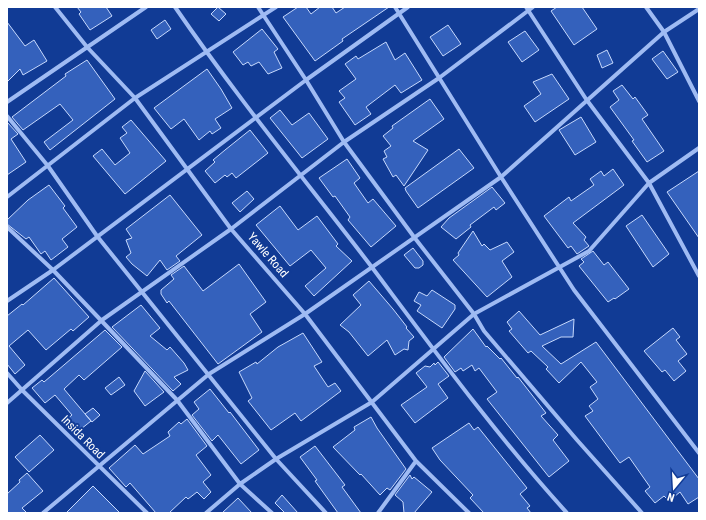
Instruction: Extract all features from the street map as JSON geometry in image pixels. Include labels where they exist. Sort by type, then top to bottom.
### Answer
[{"type":"street","name":"Yawle Road","points":[[55,7],[86,47],[135,98],[188,168],[231,229],[305,314],[416,461],[470,513]]},
{"type":"street","points":[[7,102],[146,7]]},
{"type":"street","points":[[175,7],[206,53],[371,267],[432,350],[567,513]]},
{"type":"street","points":[[258,7],[306,80],[344,142],[414,237],[474,314],[489,337],[642,513]]},
{"type":"street","points":[[7,197],[135,98],[276,7]]},
{"type":"street","points":[[395,7],[501,177],[560,266],[574,290],[699,453]]},
{"type":"street","points":[[7,300],[53,270],[256,117],[408,7]]},
{"type":"street","points":[[7,403],[102,320],[231,229],[344,142],[439,78],[527,9],[532,7]]},
{"type":"street","points":[[646,7],[664,32],[699,101]]},
{"type":"street","points":[[527,9],[586,99],[649,183],[699,276]]},
{"type":"street","points":[[43,513],[98,465],[209,374],[305,314],[501,177],[586,99],[664,32],[699,9]]},
{"type":"street","points":[[7,116],[48,166],[97,236],[276,459],[326,513]]},
{"type":"street","points":[[206,513],[240,484],[276,459],[372,402],[474,314],[589,251],[649,183],[699,148]]},
{"type":"street","points":[[7,227],[53,270],[177,400],[240,484],[272,513]]},
{"type":"street","name":"Insida Road","points":[[7,373],[22,390],[146,513]]},
{"type":"street","points":[[378,513],[416,461]]},
{"type":"building","points":[[77,7],[106,7],[112,16],[90,30],[79,14],[81,12]]},
{"type":"building","points":[[218,7],[226,14],[219,21],[211,14]]},
{"type":"building","points":[[298,7],[306,7],[311,14],[320,7],[332,7],[336,13],[345,7],[389,7],[342,39],[343,41],[315,61],[283,17]]},
{"type":"building","points":[[557,7],[582,7],[597,29],[574,45],[551,11]]},
{"type":"building","points":[[165,20],[171,29],[157,39],[151,30]]},
{"type":"building","points":[[7,22],[25,46],[34,40],[47,61],[23,75],[20,69],[7,82]]},
{"type":"building","points":[[448,25],[461,44],[443,56],[430,37]]},
{"type":"building","points":[[262,29],[278,49],[274,52],[282,68],[268,74],[259,62],[251,66],[248,62],[243,65],[233,52]]},
{"type":"building","points":[[525,31],[539,50],[522,62],[508,42]]},
{"type":"building","points":[[386,42],[395,60],[405,53],[422,80],[401,93],[395,85],[366,107],[371,114],[355,125],[339,102],[345,98],[339,91],[356,79],[345,64],[356,56],[358,59]]},
{"type":"building","points":[[607,50],[613,63],[602,68],[597,55]]},
{"type":"building","points":[[663,51],[678,72],[667,79],[652,59]]},
{"type":"building","points":[[87,60],[115,99],[50,150],[44,142],[73,120],[60,104],[23,130],[12,117],[66,76],[65,74]]},
{"type":"building","points":[[207,69],[232,108],[215,119],[221,128],[212,134],[210,131],[199,140],[184,119],[171,129],[154,108]]},
{"type":"building","points":[[552,74],[569,99],[535,122],[524,106],[541,94],[533,82]]},
{"type":"building","points":[[622,85],[633,99],[635,97],[648,115],[642,119],[664,151],[647,162],[632,141],[634,140],[610,107],[619,100],[613,91]]},
{"type":"building","points":[[430,99],[444,119],[413,141],[428,150],[404,186],[396,175],[393,177],[383,159],[387,157],[384,151],[391,146],[383,136],[393,128],[392,126]]},
{"type":"building","points":[[280,110],[292,125],[309,113],[328,139],[302,158],[270,118]]},
{"type":"building","points":[[581,117],[596,142],[575,155],[559,130]]},
{"type":"building","points":[[131,120],[166,161],[125,194],[93,156],[102,149],[115,165],[130,153],[120,138],[127,133],[122,127]]},
{"type":"building","points":[[7,122],[18,134],[11,139],[26,162],[7,175]]},
{"type":"building","points":[[250,130],[268,153],[236,178],[232,173],[227,177],[225,175],[215,183],[205,171],[215,162],[213,160]]},
{"type":"building","points":[[459,149],[474,168],[418,208],[405,188]]},
{"type":"building","points":[[347,159],[360,178],[354,183],[368,203],[373,199],[396,226],[371,247],[348,220],[350,217],[335,196],[333,197],[319,178]]},
{"type":"building","points":[[613,169],[624,185],[573,223],[586,237],[584,240],[589,246],[577,254],[571,246],[568,248],[544,216],[569,197],[571,201],[594,185],[590,179],[601,171],[604,176]]},
{"type":"building","points":[[699,171],[699,238],[667,192]]},
{"type":"building","points":[[49,185],[65,206],[63,208],[77,227],[62,239],[68,247],[51,260],[45,251],[41,254],[29,237],[26,239],[7,224],[7,220],[28,200]]},
{"type":"building","points":[[492,187],[505,203],[496,210],[494,207],[470,225],[471,227],[456,239],[441,227],[449,218]]},
{"type":"building","points":[[247,191],[254,199],[240,212],[232,203]]},
{"type":"building","points":[[170,195],[202,235],[176,256],[180,261],[167,270],[160,260],[147,276],[126,257],[131,253],[126,240],[132,238],[126,229]]},
{"type":"building","points":[[280,206],[298,230],[317,216],[338,244],[336,246],[352,261],[314,296],[305,286],[326,268],[311,250],[290,266],[256,225]]},
{"type":"building","points":[[642,215],[669,254],[653,267],[626,226]]},
{"type":"building","points":[[473,231],[482,246],[484,244],[490,250],[507,242],[514,252],[502,261],[512,277],[487,297],[453,260],[459,255],[458,253]]},
{"type":"building","points":[[413,248],[423,261],[423,265],[419,268],[415,268],[404,255]]},
{"type":"building","points":[[593,251],[604,265],[608,262],[629,289],[608,302],[579,266],[584,262],[581,259]]},
{"type":"building","points":[[239,264],[266,302],[250,314],[262,332],[218,364],[169,301],[167,303],[161,294],[161,290],[174,279],[171,275],[184,266],[203,291]]},
{"type":"building","points":[[54,278],[89,317],[73,331],[71,329],[46,350],[28,330],[9,346],[25,365],[15,374],[7,364],[7,316],[22,304],[23,305]]},
{"type":"building","points":[[369,281],[414,337],[409,341],[408,350],[404,349],[395,355],[387,340],[368,356],[349,332],[340,325],[361,305],[353,295]]},
{"type":"building","points":[[432,290],[455,305],[455,309],[442,328],[417,311],[421,305],[414,301],[419,292],[427,296]]},
{"type":"building","points":[[141,305],[160,328],[150,336],[167,350],[170,347],[188,370],[174,377],[181,384],[173,391],[112,327]]},
{"type":"building","points":[[519,311],[540,335],[574,319],[573,337],[561,337],[542,346],[561,364],[596,342],[699,479],[699,497],[688,504],[680,492],[669,501],[664,496],[655,503],[645,491],[650,487],[629,457],[620,463],[585,416],[593,411],[589,406],[598,399],[590,387],[597,382],[581,362],[559,383],[546,369],[548,367],[531,351],[528,353],[509,331],[512,329],[507,322]]},
{"type":"building","points":[[673,328],[680,337],[676,340],[687,354],[678,361],[686,371],[674,381],[665,370],[662,372],[644,351]]},
{"type":"building","points":[[473,329],[486,347],[487,346],[500,359],[501,358],[517,378],[518,377],[546,413],[541,416],[558,435],[553,440],[569,461],[549,477],[487,399],[497,392],[479,368],[475,371],[472,365],[463,371],[461,368],[455,372],[444,357]]},
{"type":"building","points":[[105,330],[122,347],[84,380],[79,375],[64,389],[91,421],[76,433],[66,420],[72,415],[55,395],[45,403],[32,388],[42,380],[44,382]]},
{"type":"building","points":[[303,333],[322,362],[314,366],[328,387],[335,383],[341,391],[301,421],[295,413],[271,430],[248,401],[252,398],[239,372],[256,362],[257,364],[278,347]]},
{"type":"building","points":[[438,362],[449,376],[438,384],[448,398],[415,423],[401,405],[427,387],[416,373],[425,366],[430,367],[434,363],[435,365]]},
{"type":"building","points":[[145,371],[164,392],[145,406],[134,391]]},
{"type":"building","points":[[119,377],[125,385],[111,395],[105,388]]},
{"type":"building","points":[[210,389],[259,450],[241,464],[218,435],[212,441],[192,415],[199,409],[194,402]]},
{"type":"building","points":[[93,408],[100,415],[92,422],[85,414]]},
{"type":"building","points":[[371,417],[406,469],[390,490],[387,488],[380,495],[333,447],[355,430],[354,427]]},
{"type":"building","points":[[187,419],[207,446],[196,455],[211,475],[203,482],[211,492],[204,499],[197,492],[188,499],[186,497],[169,513],[156,513],[130,483],[126,487],[109,468],[135,445],[143,454],[170,436],[168,432],[179,422],[181,424]]},
{"type":"building","points":[[469,423],[474,430],[478,427],[527,488],[520,494],[530,506],[527,508],[531,513],[484,513],[470,498],[473,495],[440,460],[432,448]]},
{"type":"building","points":[[40,435],[54,450],[29,472],[15,457]]},
{"type":"building","points":[[315,446],[345,485],[342,487],[361,513],[338,513],[315,481],[317,480],[300,457]]},
{"type":"building","points":[[27,473],[43,491],[22,508],[27,513],[7,513],[7,494]]},
{"type":"building","points":[[410,475],[412,479],[414,477],[432,492],[414,513],[404,513],[403,502],[395,495]]},
{"type":"building","points":[[93,486],[120,513],[66,513]]},
{"type":"building","points":[[282,495],[298,513],[285,513],[275,503]]},
{"type":"building","points":[[238,498],[252,513],[222,513]]}]
